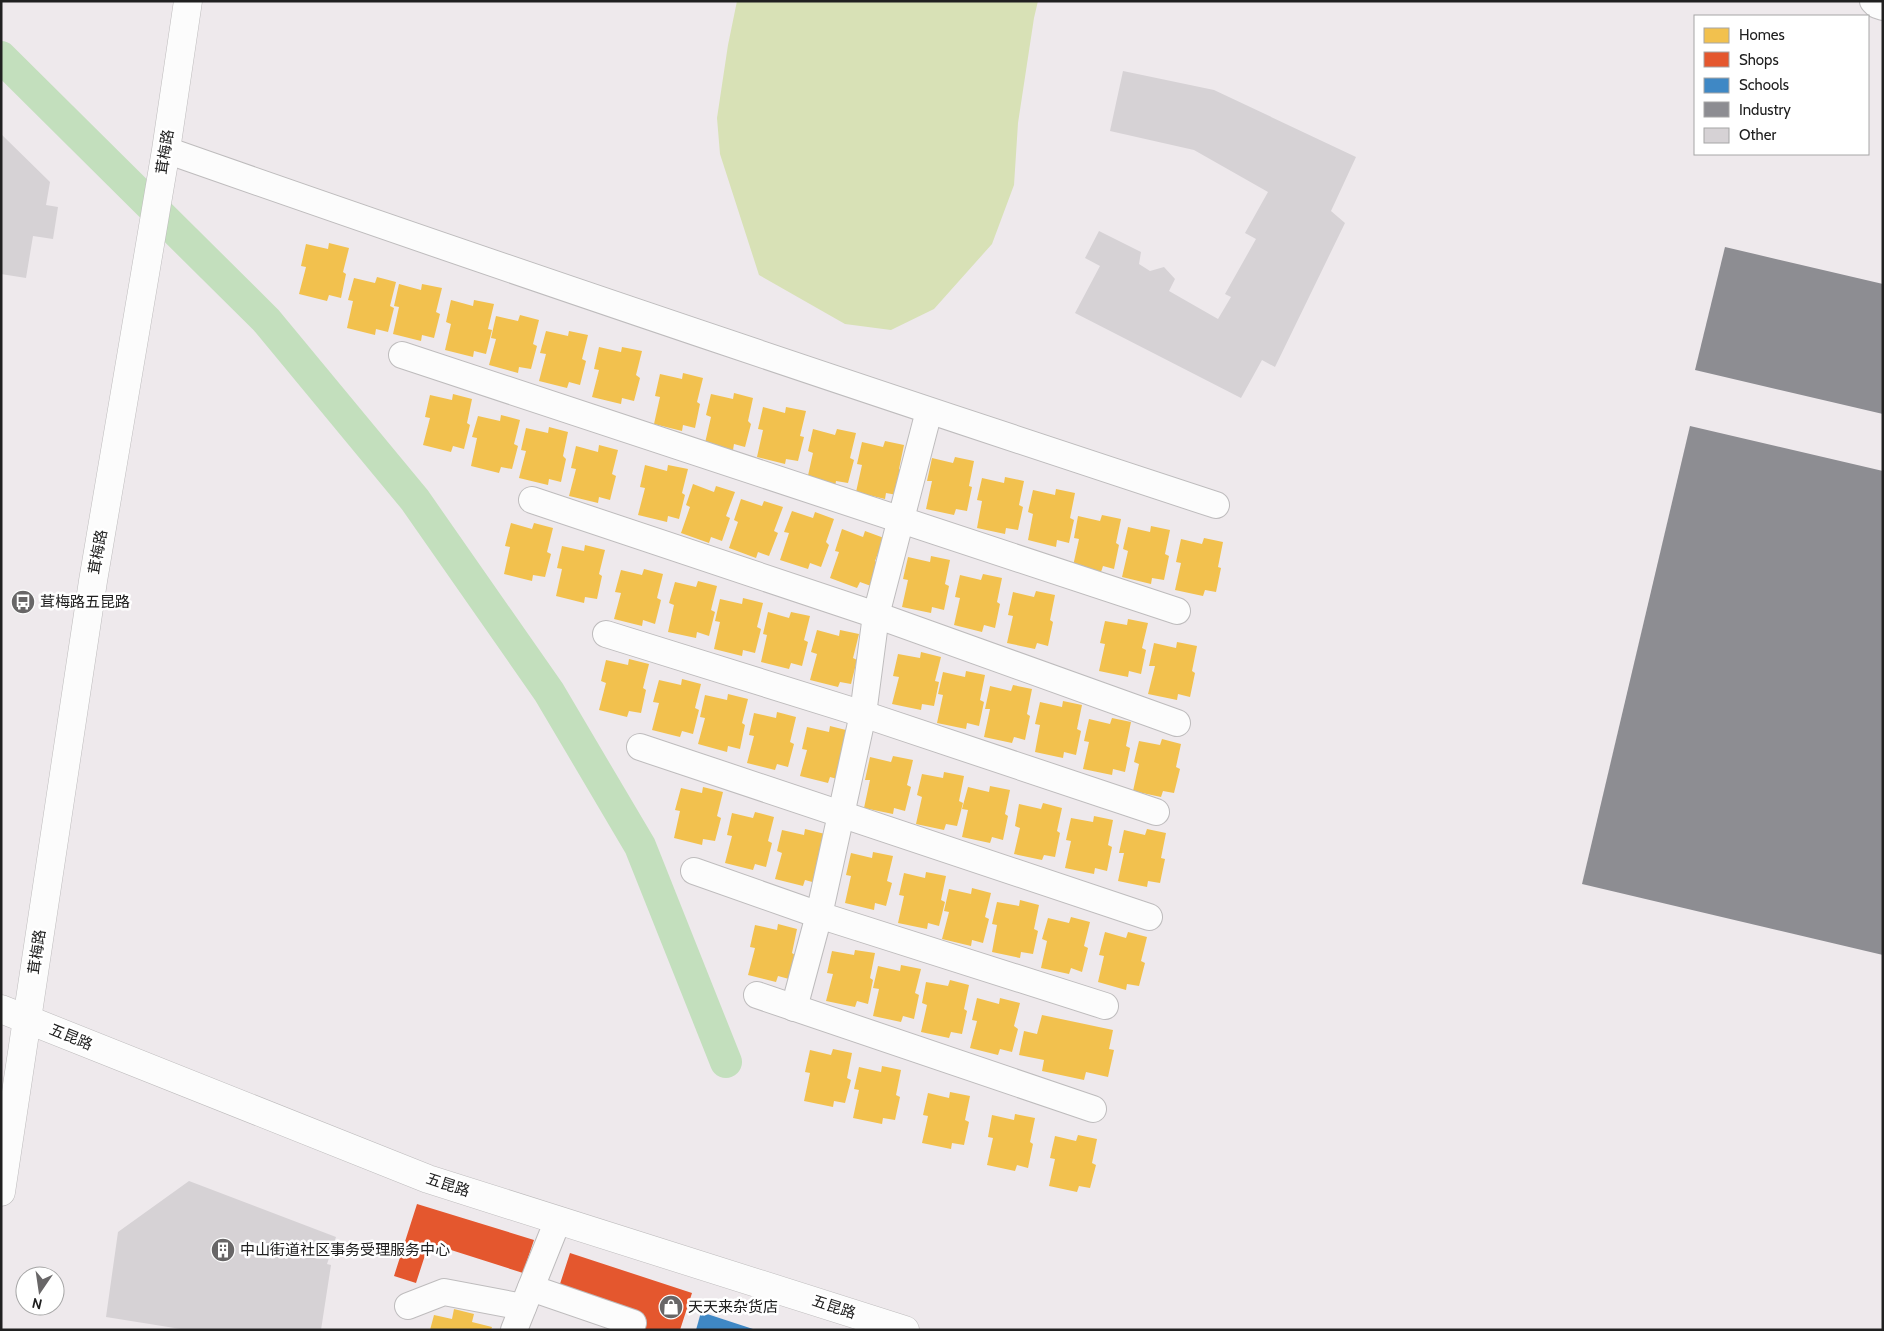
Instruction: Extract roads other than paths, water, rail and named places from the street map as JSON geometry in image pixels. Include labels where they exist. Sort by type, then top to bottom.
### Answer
[{"type":"street","name":"茸梅路","points":[[1,1192],[93,581],[166,150],[188,1]]},
{"type":"street","points":[[1873,1],[1877,5],[1883,6]]},
{"type":"street","points":[[166,150],[409,235],[929,411],[1216,505]]},
{"type":"street","points":[[402,355],[1177,611]]},
{"type":"street","points":[[794,1008],[819,915],[863,714],[876,614],[929,411]]},
{"type":"street","points":[[532,500],[876,614],[1177,723]]},
{"type":"street","points":[[606,634],[863,714],[1156,812]]},
{"type":"street","points":[[640,747],[1149,918]]},
{"type":"street","points":[[694,871],[819,915],[1105,1006]]},
{"type":"street","points":[[757,995],[1093,1110]]},
{"type":"street","name":"五昆路","points":[[1,1009],[428,1179],[905,1330]]},
{"type":"street","points":[[523,1308],[558,1220]]},
{"type":"street","points":[[408,1306],[444,1292],[523,1308],[633,1323]]},
{"type":"waterway","points":[[1,57],[266,320],[415,500],[549,692],[640,846],[726,1062]]},
{"type":"place","name":"茸梅路五昆路","points":[[23,602]]},
{"type":"place","name":"中山街道社区事务受理服务中心","points":[[223,1250]]},
{"type":"place","name":"天天来杂货店","points":[[671,1307]]}]
